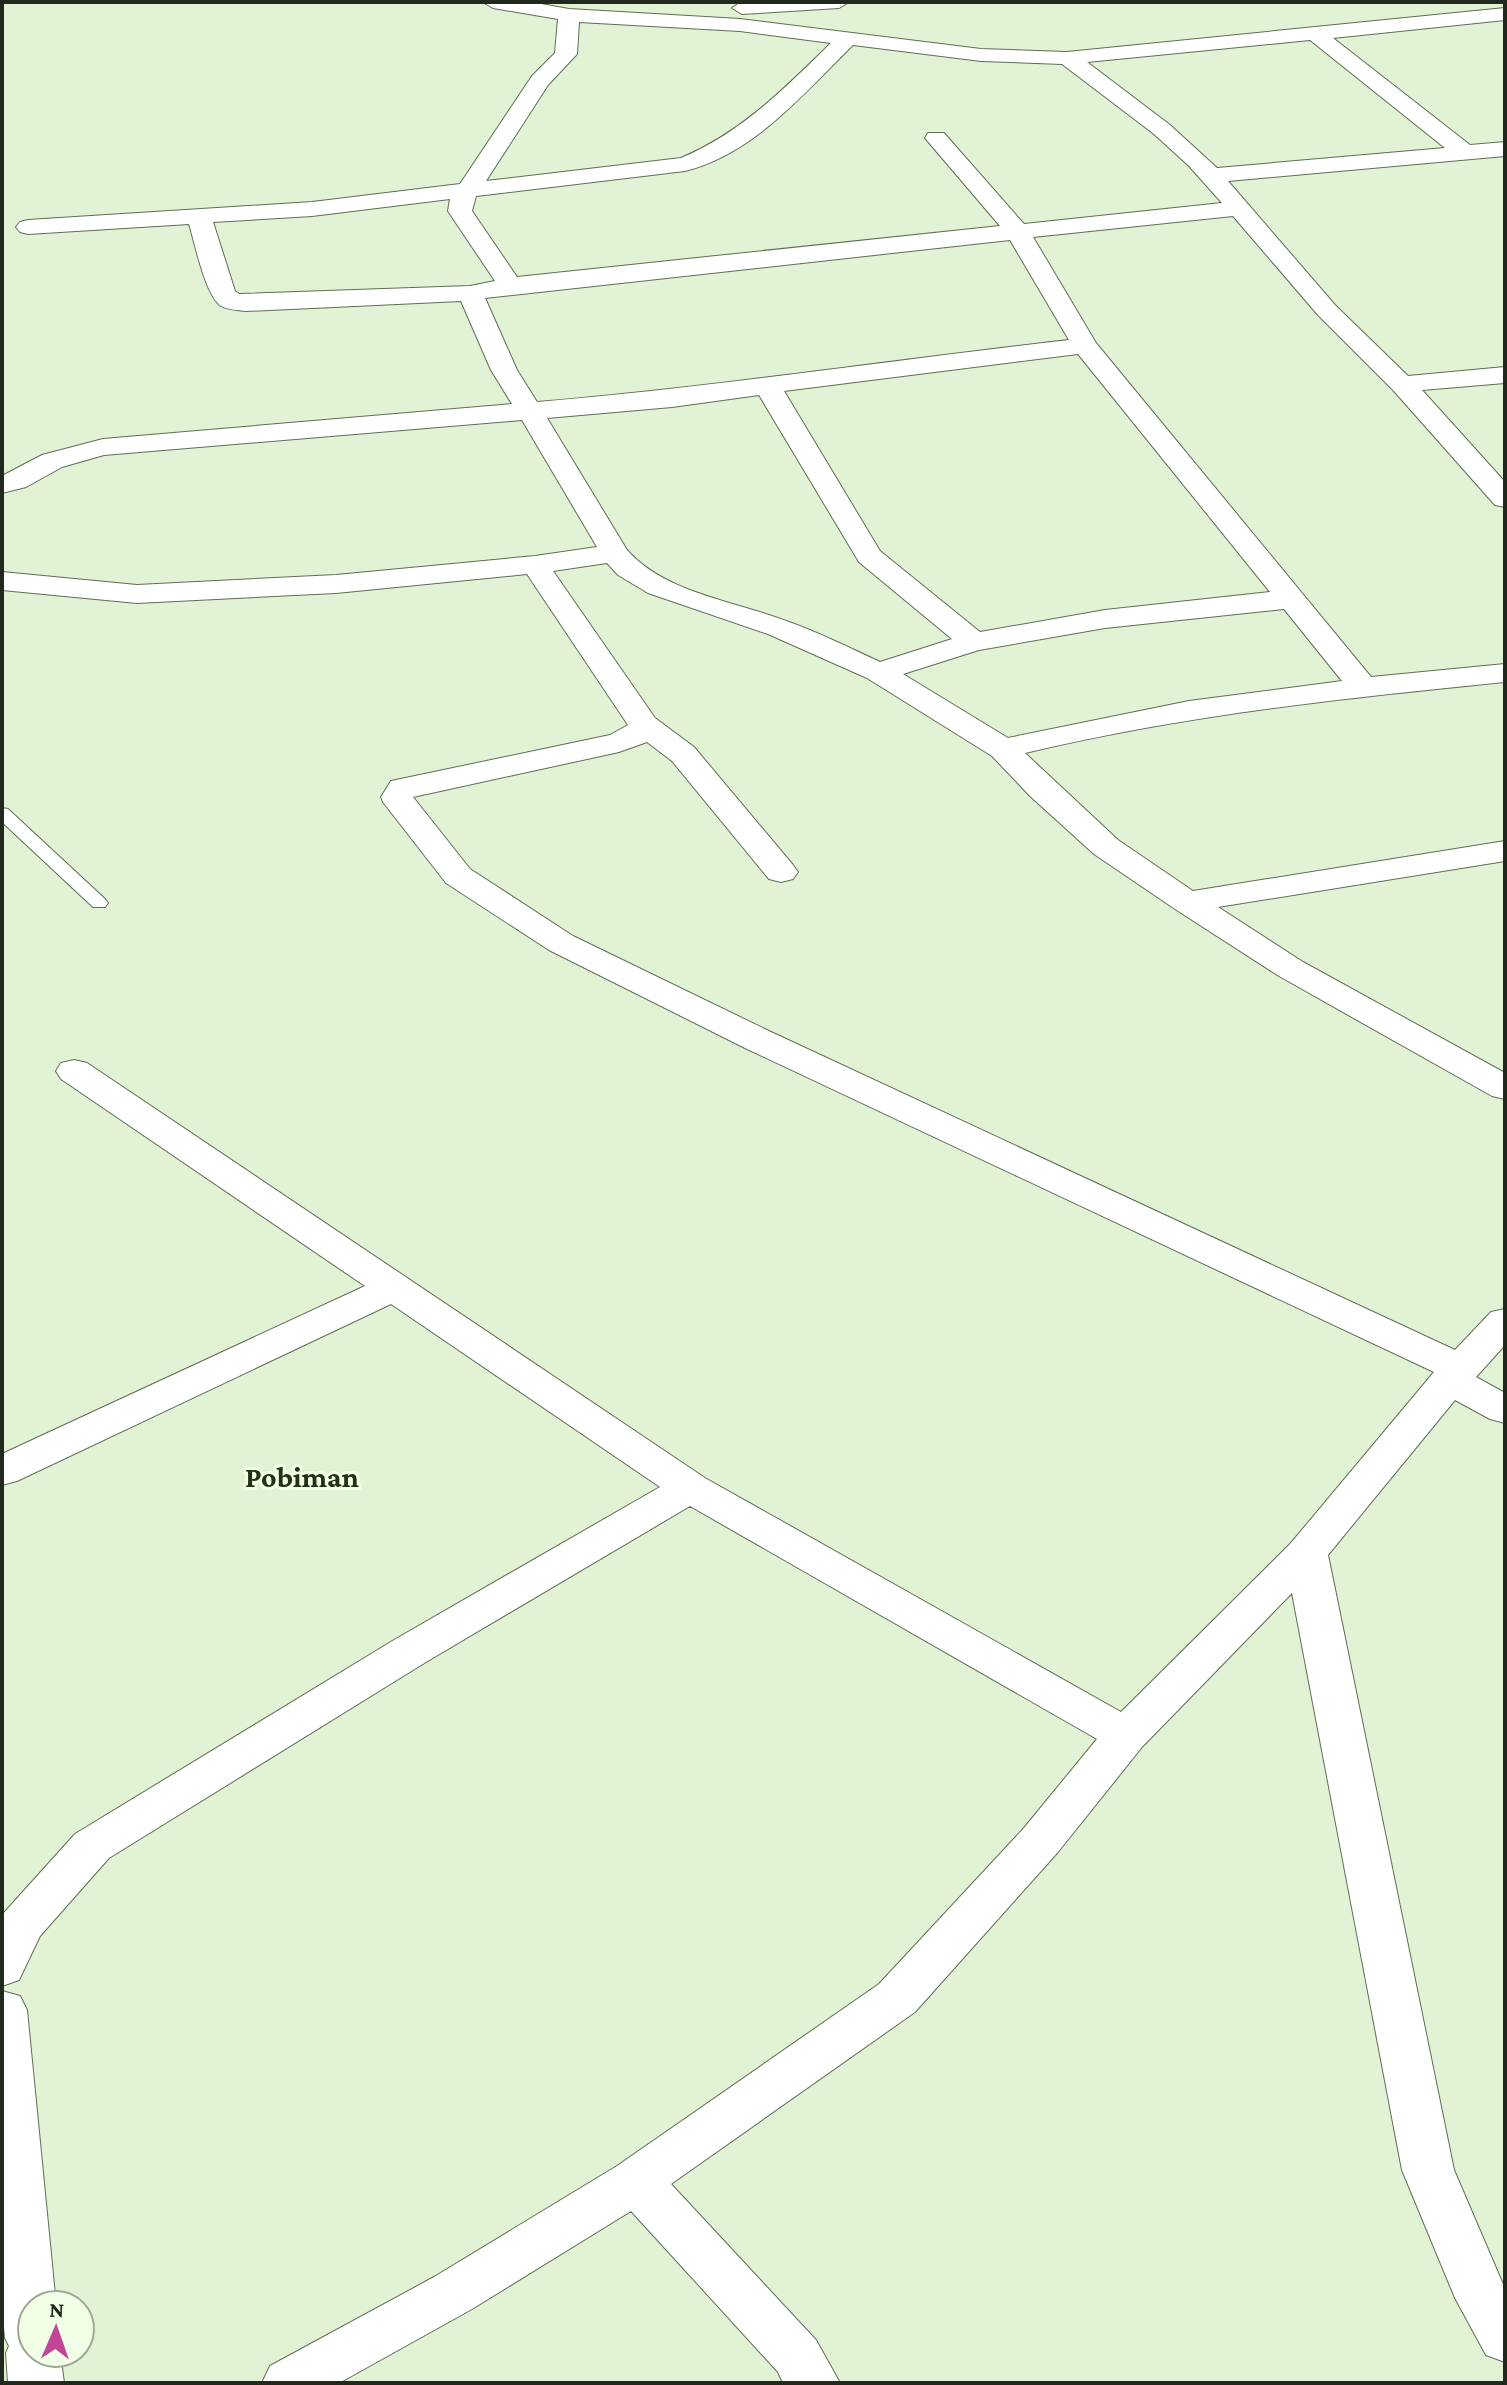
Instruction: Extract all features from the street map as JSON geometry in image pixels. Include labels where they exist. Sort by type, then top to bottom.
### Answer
[{"type":"street","points":[[493,2],[569,15],[740,25],[981,55],[1067,58],[1505,14]]},
{"type":"street","points":[[624,16],[839,2]]},
{"type":"street","points":[[510,285],[460,211],[461,201],[540,81],[566,54],[569,15]]},
{"type":"street","points":[[1314,33],[1466,153]]},
{"type":"street","points":[[28,227],[199,217],[467,192],[685,164],[715,154],[765,118],[847,39]]},
{"type":"street","points":[[1067,58],[1137,109],[1211,176],[1236,209],[1356,345],[1402,384],[1505,499]]},
{"type":"street","points":[[936,138],[1017,231],[1085,346],[1363,687]]},
{"type":"street","points":[[1211,176],[1505,149]]},
{"type":"street","points":[[199,217],[223,293],[231,301],[246,303],[470,293],[510,285],[1236,209]]},
{"type":"street","points":[[470,293],[504,370],[614,553],[628,569],[658,587],[779,628],[878,672],[1003,749],[1041,789],[1106,847],[1187,902],[1291,969],[1505,1088]]},
{"type":"street","points":[[2,485],[16,481],[52,461],[103,447],[532,413],[768,387],[908,366],[1085,346]]},
{"type":"street","points":[[1402,384],[1505,375]]},
{"type":"street","points":[[768,387],[869,556],[974,642]]},
{"type":"street","points":[[2,581],[137,594],[336,584],[535,565],[614,553]]},
{"type":"street","points":[[535,565],[644,725],[683,754],[781,872]]},
{"type":"street","points":[[878,672],[974,642],[1105,619],[1290,599]]},
{"type":"street","points":[[1003,749],[1083,728],[1363,687],[1505,673]]},
{"type":"street","points":[[644,725],[639,734],[619,743],[408,786],[402,788],[397,797],[458,876],[561,943],[1455,1374],[1505,1410]]},
{"type":"street","points":[[1187,902],[1505,851]]},
{"type":"street","points":[[74,1071],[690,1488],[1126,1735]]},
{"type":"street","points":[[2,1471],[392,1288]]},
{"type":"street","points":[[290,2383],[453,2293],[636,2181],[897,1998],[1041,1840],[1126,1735],[1306,1553],[1455,1374],[1505,1321]]},
{"type":"street","points":[[2,1967],[20,1926],[92,1846],[410,1651],[690,1488]]},
{"type":"street","points":[[1306,1553],[1428,2170],[1482,2298],[1505,2339]]},
{"type":"street","points":[[2,2010],[28,2289]]},
{"type":"street","points":[[636,2181],[797,2356],[812,2383]]},
{"type":"lane","points":[[2,813],[99,903]]},
{"type":"district","name":"Pobiman","points":[[302,1477]]}]
